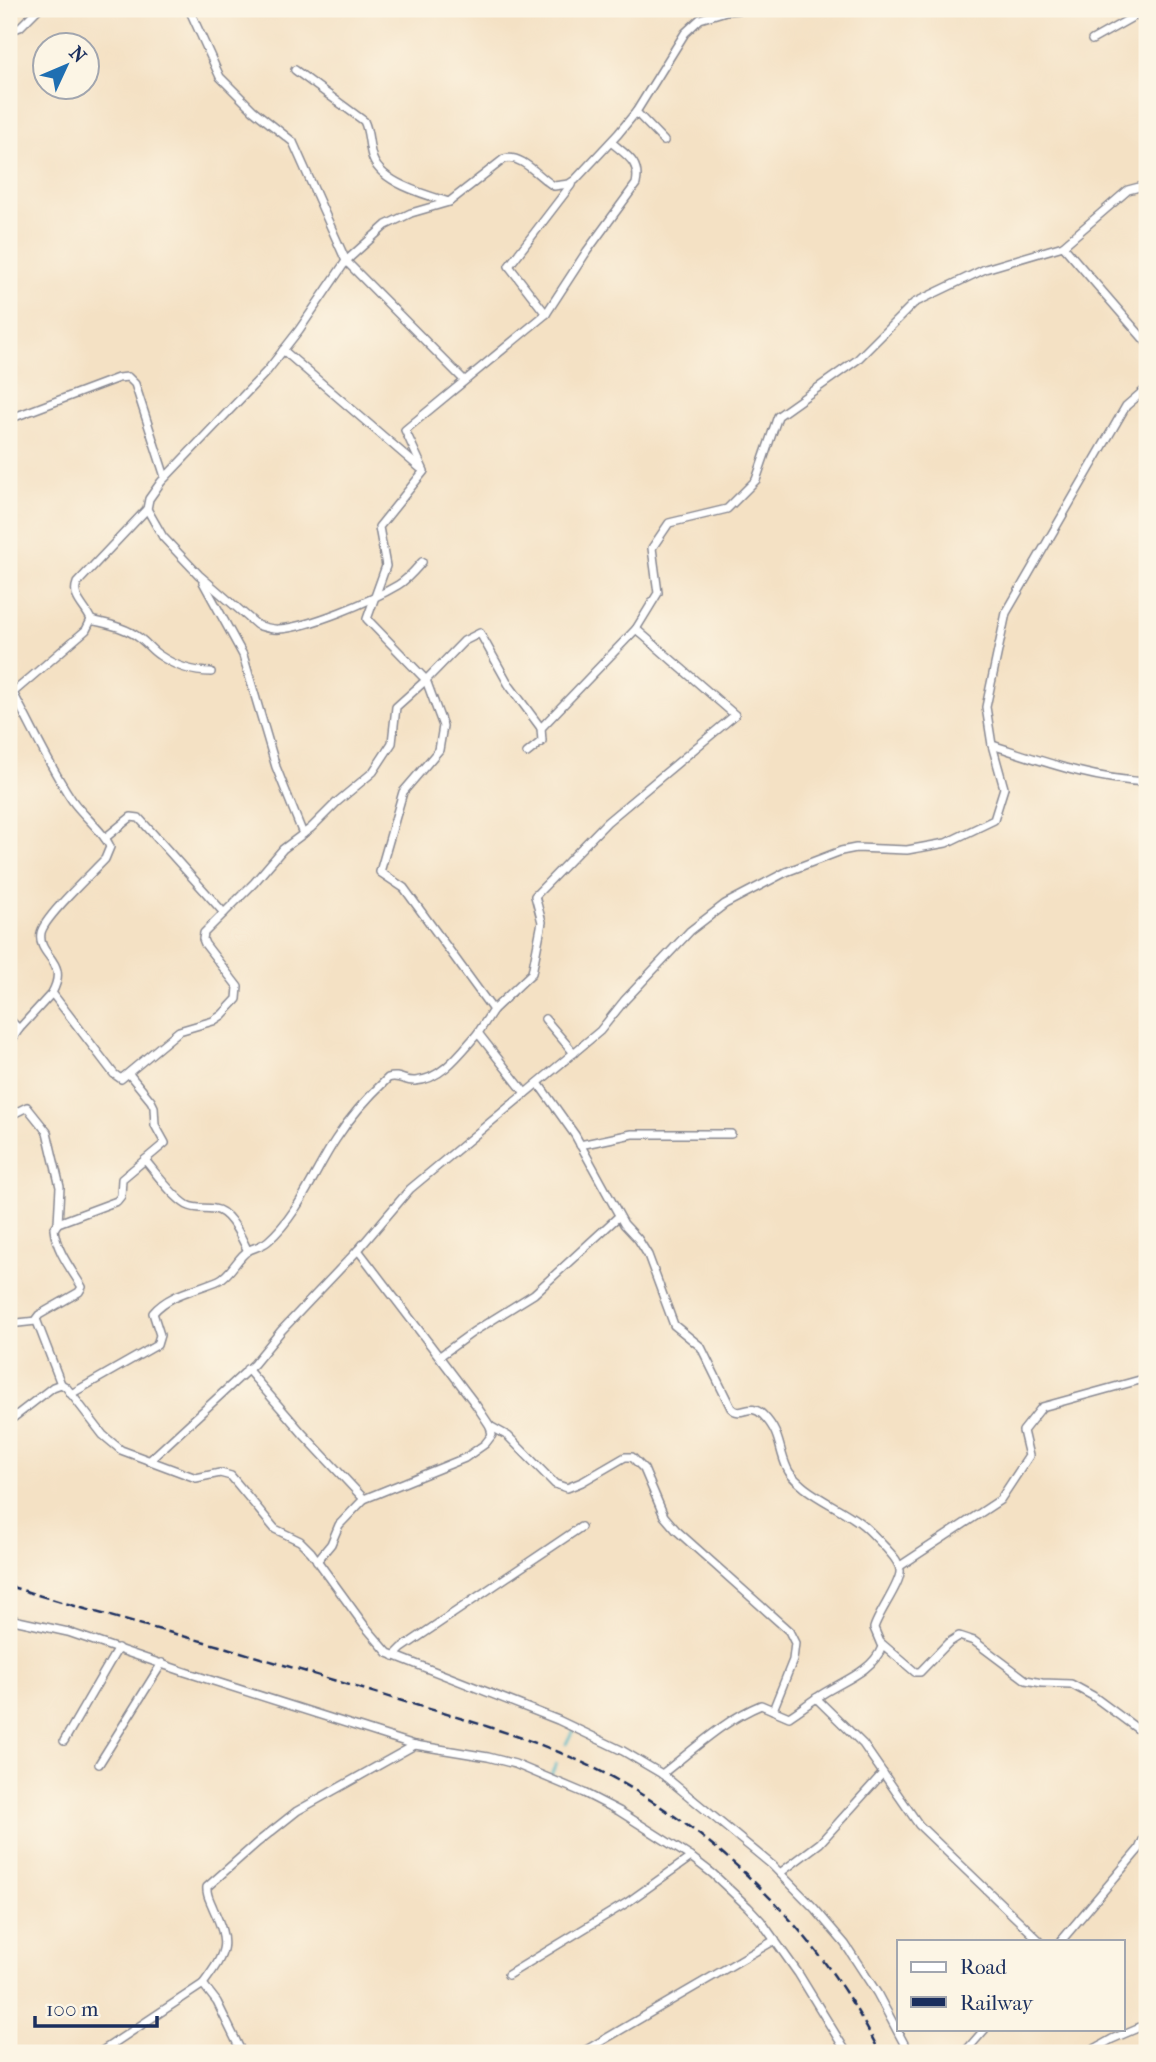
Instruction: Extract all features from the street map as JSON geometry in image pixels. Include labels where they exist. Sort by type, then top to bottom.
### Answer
[{"type":"street","points":[[9,31],[20,27],[38,9]]},
{"type":"street","points":[[189,9],[220,77],[253,110],[293,142],[346,261],[464,380]]},
{"type":"street","points":[[546,314],[509,266],[575,180],[636,112],[685,33],[700,19],[726,11],[751,9]]},
{"type":"street","points":[[1092,40],[1147,9]]},
{"type":"street","points":[[295,70],[363,121],[368,130],[373,160],[380,171],[407,188],[449,202]]},
{"type":"street","points":[[636,112],[664,141]]},
{"type":"street","points":[[424,471],[405,430],[546,314],[587,251],[624,204],[636,184],[638,173],[632,160],[611,142]]},
{"type":"street","points":[[211,672],[195,672],[176,665],[136,635],[91,620],[76,596],[77,583],[147,509],[154,490],[165,477],[267,371],[346,261],[386,225],[411,213],[449,202],[504,159],[511,158],[526,164],[554,186],[569,184],[575,180]]},
{"type":"street","points":[[541,728],[635,629],[658,593],[652,548],[669,523],[727,509],[756,480],[778,416],[858,360],[914,303],[985,269],[1063,246],[1128,190],[1147,185]]},
{"type":"street","points":[[1063,246],[1147,342]]},
{"type":"street","points":[[283,350],[424,471]]},
{"type":"street","points":[[9,419],[118,377],[128,377],[135,384],[165,477]]},
{"type":"street","points":[[149,1461],[247,1369],[358,1250],[410,1189],[600,1031],[624,1001],[690,931],[725,904],[786,872],[841,851],[856,848],[907,849],[946,843],[994,820],[1004,788],[992,745],[986,707],[1006,613],[1126,406],[1147,388]]},
{"type":"street","points":[[424,471],[379,527],[386,566],[367,619],[426,680],[443,726],[439,750],[403,792],[380,872],[404,888],[493,1010]]},
{"type":"street","points":[[147,509],[163,537],[199,575],[257,625],[273,629],[331,615],[375,597],[399,584],[422,562]]},
{"type":"street","points":[[199,575],[243,655],[276,768],[303,834]]},
{"type":"street","points":[[9,1044],[55,986],[58,970],[41,941],[42,929],[49,916],[105,859],[110,848],[105,838],[81,813],[48,762],[11,695],[86,631],[91,620]]},
{"type":"street","points":[[71,1394],[158,1345],[160,1335],[153,1315],[154,1310],[174,1297],[225,1276],[248,1251],[267,1243],[301,1199],[337,1137],[388,1078],[396,1076],[415,1081],[429,1077],[449,1065],[478,1033],[493,1010],[531,973],[542,922],[535,896],[607,822],[734,715],[635,629]]},
{"type":"street","points":[[52,993],[117,1078],[121,1079],[179,1031],[213,1021],[222,1015],[237,999],[238,987],[205,944],[204,933],[254,883],[277,855],[373,772],[392,743],[396,707],[464,640],[480,633],[509,685],[541,728],[542,741],[527,753]]},
{"type":"street","points":[[992,745],[1084,774],[1147,782]]},
{"type":"street","points":[[105,838],[131,817],[139,818],[224,913]]},
{"type":"street","points":[[9,1019],[19,1029]]},
{"type":"street","points":[[545,1019],[574,1053]]},
{"type":"street","points":[[478,1033],[526,1093]]},
{"type":"street","points":[[58,1223],[117,1201],[121,1196],[122,1179],[166,1141],[155,1125],[151,1101],[129,1074]]},
{"type":"street","points":[[538,1083],[580,1144],[619,1216],[648,1255],[674,1325],[701,1347],[731,1408],[739,1413],[750,1408],[755,1409],[764,1416],[778,1437],[786,1468],[792,1476],[816,1496],[863,1524],[900,1566],[900,1577],[874,1628],[882,1647],[874,1661],[789,1717],[761,1705],[750,1709],[662,1774]]},
{"type":"street","points":[[9,1116],[27,1107],[47,1132],[60,1187],[58,1223],[54,1229],[57,1244],[82,1290],[39,1315],[36,1321],[61,1384],[103,1435],[121,1450],[196,1478],[220,1473],[231,1476],[275,1529],[300,1541],[364,1625],[382,1647],[394,1656],[558,1720],[624,1751],[662,1774],[733,1831],[815,1909],[845,1944],[877,1993],[909,2053]]},
{"type":"street","points":[[580,1144],[632,1135],[731,1134]]},
{"type":"street","points":[[145,1160],[185,1203],[196,1208],[218,1209],[223,1213],[248,1251]]},
{"type":"street","points":[[440,1356],[534,1294],[619,1216]]},
{"type":"street","points":[[317,1561],[331,1544],[340,1525],[364,1499],[465,1458],[492,1435],[490,1426],[440,1356],[358,1250]]},
{"type":"street","points":[[9,1324],[36,1321]]},
{"type":"street","points":[[247,1369],[364,1499]]},
{"type":"street","points":[[900,1566],[1000,1500],[1029,1456],[1023,1432],[1042,1407],[1147,1378]]},
{"type":"street","points":[[9,1421],[53,1387],[61,1384]]},
{"type":"street","points":[[490,1426],[508,1436],[555,1484],[567,1488],[625,1457],[632,1457],[645,1469],[664,1516],[676,1530],[789,1631],[795,1643],[793,1660],[773,1710]]},
{"type":"street","points":[[394,1656],[581,1527]]},
{"type":"street","points":[[9,1619],[68,1632],[415,1745],[515,1764],[619,1811],[713,1874],[761,1921],[848,2053]]},
{"type":"street","points":[[880,1642],[915,1672],[920,1672],[958,1636],[974,1641],[1026,1679],[1042,1684],[1070,1685],[1093,1696],[1147,1736]]},
{"type":"street","points":[[64,1741],[118,1648]]},
{"type":"street","points":[[99,1764],[162,1663]]},
{"type":"street","points":[[816,1698],[863,1744],[919,1825],[1039,1940]]},
{"type":"street","points":[[99,2053],[204,1984],[225,1947],[222,1927],[207,1894],[207,1887],[297,1811],[415,1745]]},
{"type":"street","points":[[780,1873],[820,1843],[883,1773]]},
{"type":"street","points":[[1062,1940],[1139,1849],[1147,1831]]},
{"type":"street","points":[[508,1975],[628,1902],[691,1857]]},
{"type":"street","points":[[582,2053],[775,1940]]},
{"type":"street","points":[[204,1984],[217,2002],[242,2053]]},
{"type":"street","points":[[1087,2053],[1147,2024]]},
{"type":"street","points":[[964,2053],[984,2030]]},
{"type":"waterway","points":[[566,1744],[574,1728]]},
{"type":"waterway","points":[[550,1777],[556,1764]]},
{"type":"railway","points":[[9,1586],[483,1725],[565,1755],[617,1780],[697,1833],[769,1897],[831,1971],[880,2053]]}]
